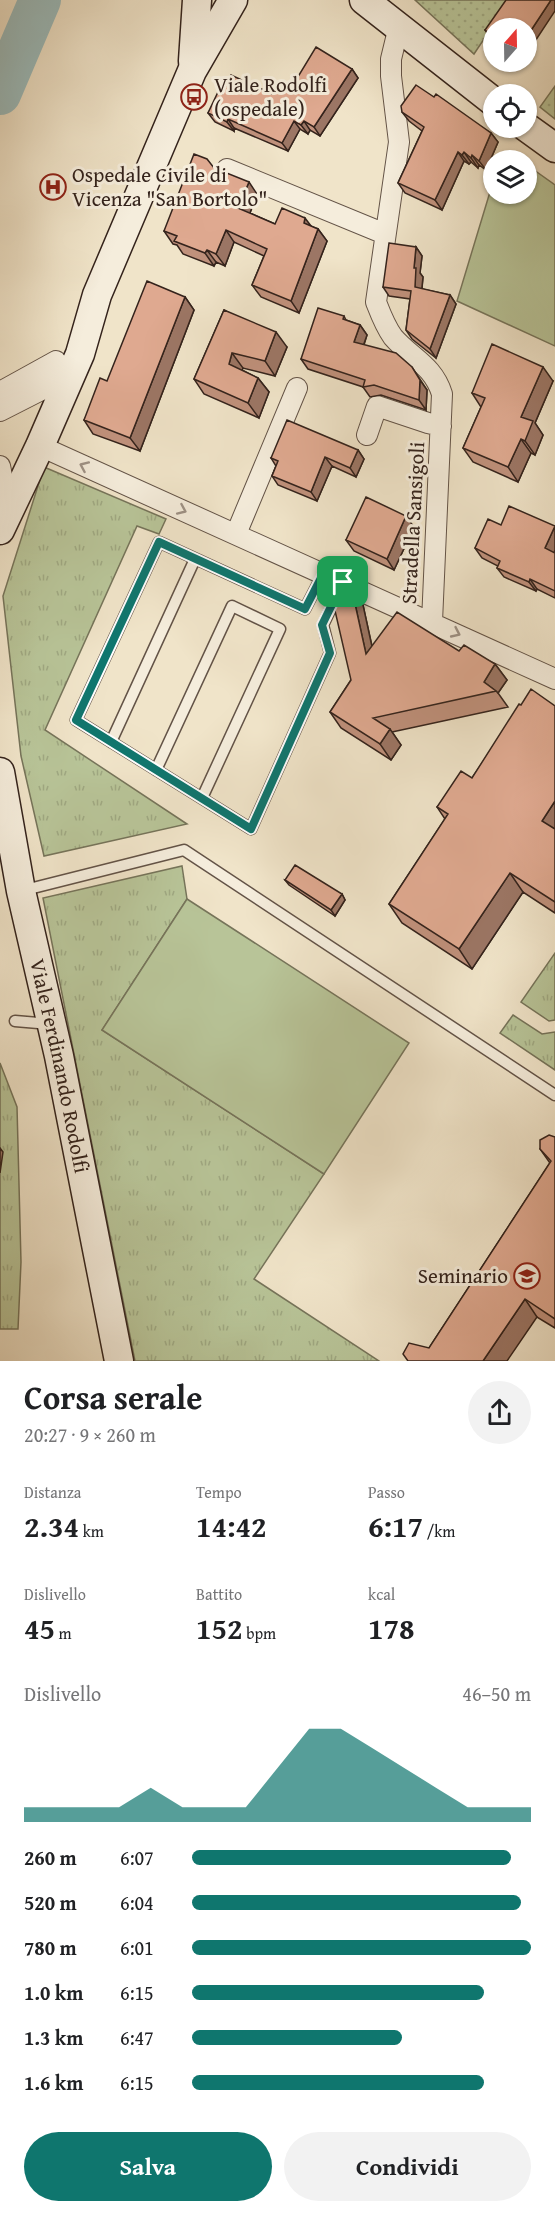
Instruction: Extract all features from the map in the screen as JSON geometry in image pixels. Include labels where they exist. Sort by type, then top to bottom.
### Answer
[{"type":"main road","points":[[192,71],[197,0]]},
{"type":"main road","points":[[1,527],[40,446],[68,357],[75,323],[97,295],[192,71],[233,0]]},
{"type":"main road","points":[[365,0],[483,93]]},
{"type":"main road","points":[[537,135],[555,148]]},
{"type":"main road","points":[[1,479],[45,389],[68,357]]},
{"type":"main road","name":"Viale Ferdinando Rodolfi","points":[[0,772],[21,891],[52,1024],[119,1361]]},
{"type":"street","name":"Stradella Sansigoli","points":[[399,26],[391,59],[399,141],[376,302],[383,322],[394,338],[437,378],[442,394],[432,622]]},
{"type":"street","points":[[227,169],[385,234]]},
{"type":"street","points":[[0,392],[68,357]]},
{"type":"street","points":[[236,534],[297,388]]},
{"type":"street","points":[[0,411],[45,389]]},
{"type":"street","name":"Stradella Sansigoli","points":[[367,435],[377,406],[441,426]]},
{"type":"street","points":[[40,446],[555,679]]},
{"type":"street","points":[[1,479],[1,527]]},
{"type":"lane","points":[[323,574],[305,609],[159,542],[76,720],[251,829],[330,653],[322,625],[343,582]]},
{"type":"lane","points":[[111,742],[195,559]]},
{"type":"lane","points":[[156,770],[232,606],[280,628],[202,798]]},
{"type":"lane","points":[[21,891],[184,849],[555,1095]]},
{"type":"lane","points":[[15,1021],[52,1024]]},
{"type":"green space","points":[[415,0],[510,0],[498,18],[483,18],[483,40],[474,54]]},
{"type":"green space","points":[[555,86],[555,119],[540,107]]},
{"type":"green space","points":[[537,172],[555,185],[555,346],[457,301],[486,204],[537,204]]},
{"type":"green space","points":[[44,467],[166,519],[159,534],[137,526],[45,730],[187,824],[44,856],[21,756],[3,596]]},
{"type":"green space","points":[[182,866],[187,899],[102,1030],[324,1174],[254,1279],[379,1361],[135,1361],[43,898]]},
{"type":"green space","points":[[187,899],[409,1043],[324,1174],[102,1030]]},
{"type":"green space","points":[[555,953],[555,1020],[549,1021],[521,1002]]},
{"type":"green space","points":[[513,1015],[542,1034],[555,1032],[555,1070],[500,1033]]},
{"type":"green space","points":[[0,1063],[17,1107],[21,1262],[18,1329],[0,1329]]},
{"type":"building","points":[[506,0],[551,0],[537,21],[537,18],[493,18]]},
{"type":"building","points":[[316,47],[352,69],[314,127],[304,121],[301,125],[294,121],[282,143],[228,119],[227,122],[208,113],[218,92],[222,94],[231,75],[272,94],[278,83],[290,90]]},
{"type":"building","points":[[416,85],[434,97],[436,94],[483,127],[483,138],[489,138],[479,161],[472,155],[471,158],[464,152],[462,155],[458,152],[435,200],[398,183],[424,127],[402,112],[401,106]]},
{"type":"building","points":[[194,154],[207,159],[214,168],[249,182],[238,208],[275,224],[282,208],[305,218],[304,223],[318,229],[291,301],[252,285],[267,249],[226,230],[216,254],[207,250],[205,253],[174,241],[177,236],[164,231]]},
{"type":"building","points":[[389,243],[416,247],[415,287],[450,295],[430,349],[406,330],[411,291],[383,287]]},
{"type":"building","points":[[147,281],[185,297],[130,438],[84,420],[100,378],[107,381]]},
{"type":"building","points":[[318,308],[344,316],[343,319],[360,325],[354,342],[396,353],[412,367],[420,380],[419,400],[374,385],[363,387],[365,380],[301,359]]},
{"type":"building","points":[[224,310],[276,332],[265,361],[232,353],[229,364],[258,378],[248,403],[194,379]]},
{"type":"building","points":[[492,344],[543,367],[521,417],[533,421],[525,441],[521,439],[508,467],[463,448],[485,398],[472,393]]},
{"type":"building","points":[[287,420],[358,450],[350,468],[325,457],[311,492],[272,476],[278,461],[271,458]]},
{"type":"building","points":[[366,497],[406,516],[387,559],[346,540]]},
{"type":"building","points":[[509,506],[555,526],[545,548],[555,553],[555,591],[530,579],[529,582],[497,568],[500,561],[475,548],[488,519],[501,525]]},
{"type":"building","points":[[343,585],[352,590],[366,654],[397,612],[459,651],[464,645],[495,664],[484,682],[496,691],[373,718],[390,729],[380,744],[330,712],[351,680],[330,589]]},
{"type":"building","points":[[531,689],[555,706],[555,801],[542,821],[555,829],[555,902],[510,873],[459,949],[389,904],[448,814],[437,807],[461,771],[472,778]]},
{"type":"building","points":[[295,865],[342,894],[331,910],[285,880]]},
{"type":"building","points":[[549,1135],[555,1137],[555,1319],[525,1299],[483,1361],[408,1361],[403,1354],[409,1343],[429,1348],[551,1161],[540,1149],[540,1140]]},
{"type":"waterway","points":[[0,94],[40,0]]},
{"type":"place","name":"Viale Rodolfi (ospedale)","points":[[194,97]]},
{"type":"place","name":"Ospedale Civile di Vicenza \"San Bortolo\"","points":[[53,187]]},
{"type":"place","name":"Seminario","points":[[527,1276]]},
{"type":"route","points":[[159,542],[305,609],[323,574],[343,582],[322,625],[330,653],[251,829],[76,720],[159,542]]}]
